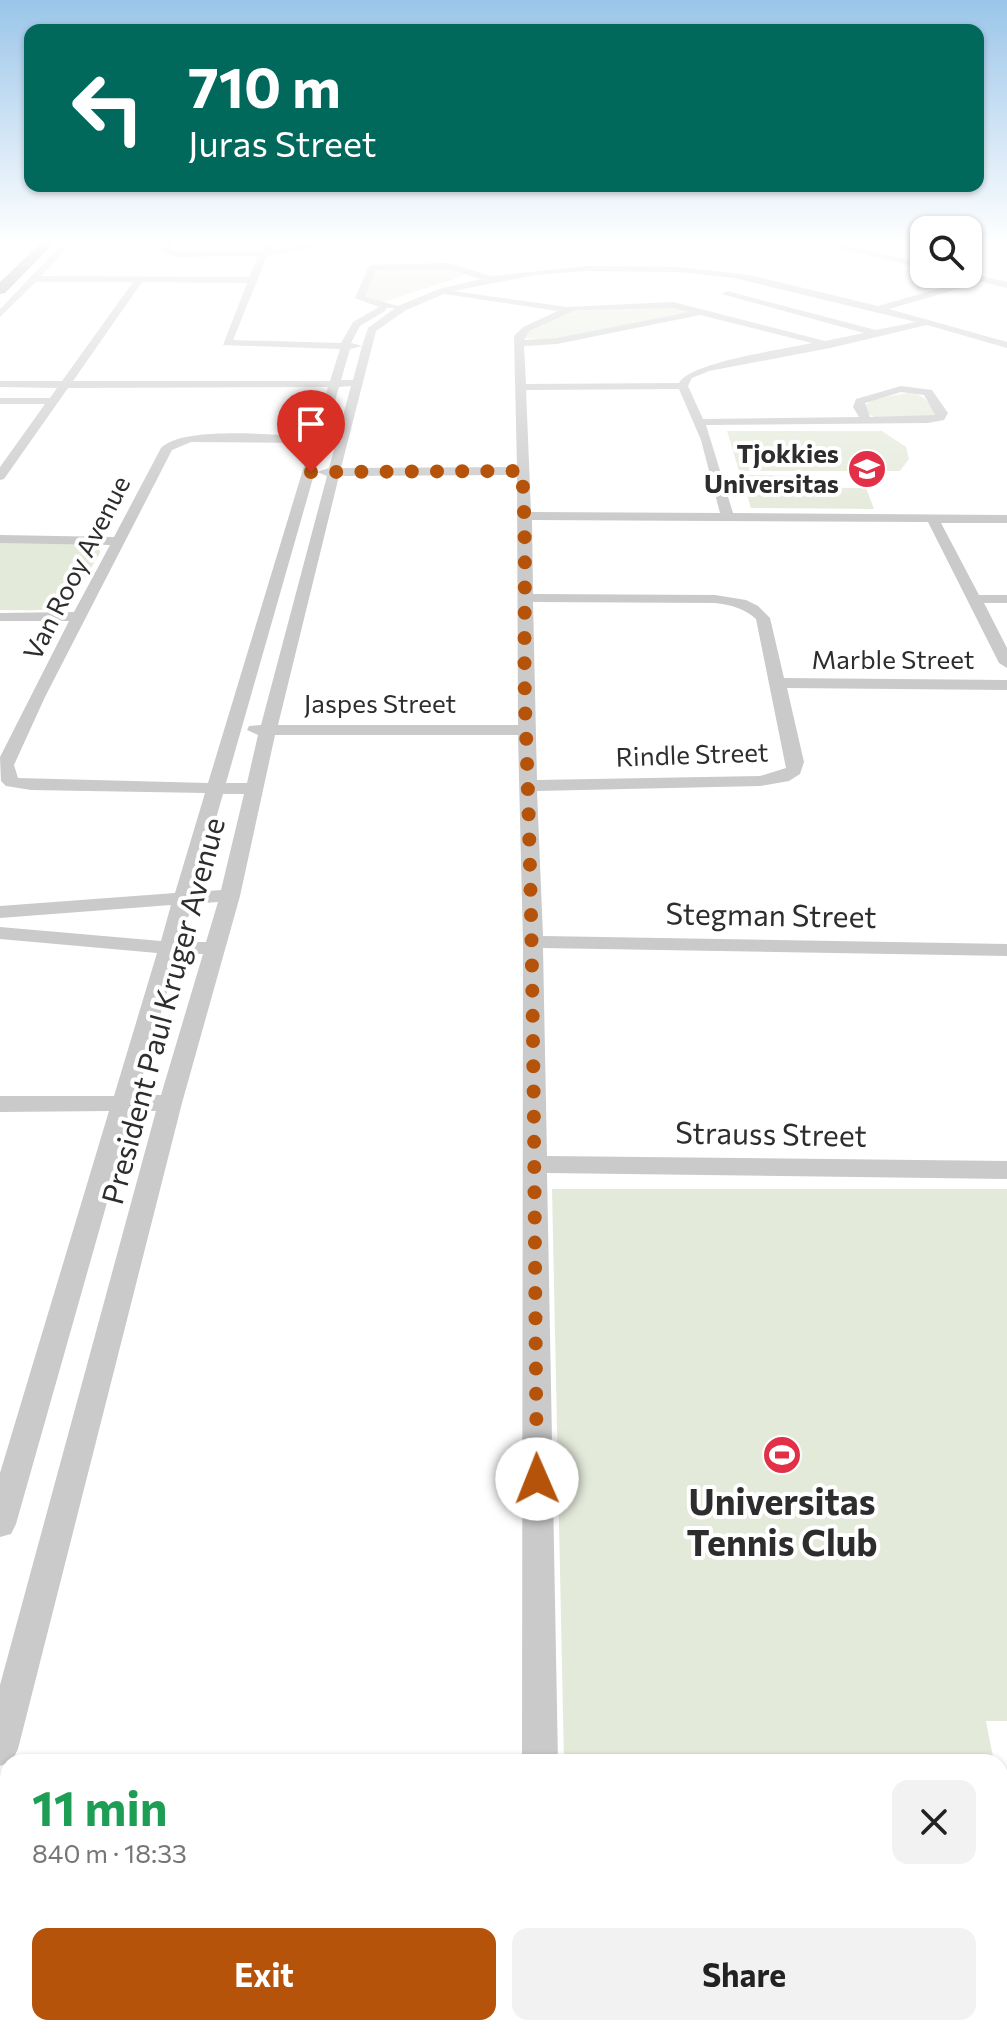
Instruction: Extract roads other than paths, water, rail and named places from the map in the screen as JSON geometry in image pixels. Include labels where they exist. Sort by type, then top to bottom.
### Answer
[{"type":"street","points":[[0,476],[101,335]]},
{"type":"street","points":[[230,335],[227,343],[356,346]]},
{"type":"street","name":"President Paul Kruger Avenue","points":[[0,1524],[334,390],[356,346],[366,335]]},
{"type":"street","points":[[521,335],[527,598],[526,730],[533,942],[540,1754]]},
{"type":"street","points":[[519,343],[588,335]]},
{"type":"street","points":[[798,335],[830,345]]},
{"type":"street","points":[[683,386],[688,376],[706,369],[871,335]]},
{"type":"street","name":"President Paul Kruger Avenue","points":[[977,335],[1007,345]]},
{"type":"street","name":"President Paul Kruger Avenue","points":[[0,1749],[170,1103],[230,896],[254,789],[357,390],[356,346]]},
{"type":"street","points":[[0,377],[63,389]]},
{"type":"street","points":[[0,384],[63,389],[267,393],[357,390]]},
{"type":"street","points":[[522,387],[683,386]]},
{"type":"street","points":[[683,386],[699,422],[727,516]]},
{"type":"street","points":[[0,393],[63,389]]},
{"type":"street","points":[[0,401],[63,389]]},
{"type":"street","points":[[699,422],[867,421],[936,420],[942,413],[928,392],[901,389],[860,401],[859,407],[867,421]]},
{"type":"street","name":"Van Rooy Avenue","points":[[254,789],[31,785],[12,782],[7,777],[5,765],[163,454],[174,443],[211,439],[343,440]]},
{"type":"street","points":[[311,472],[522,471]]},
{"type":"street","points":[[525,516],[1007,519]]},
{"type":"street","points":[[933,519],[1007,663]]},
{"type":"street","points":[[0,539],[119,541]]},
{"type":"street","points":[[278,581],[307,580]]},
{"type":"street","name":"Rindle Street","points":[[527,598],[715,599],[739,603],[758,612],[763,618],[795,762],[794,770],[783,777],[760,781],[529,786]]},
{"type":"street","points":[[976,599],[1007,599]]},
{"type":"street","points":[[0,617],[81,616]]},
{"type":"street","name":"Marble Street","points":[[778,683],[1007,685]]},
{"type":"street","name":"Jaspes Street","points":[[234,730],[526,730]]},
{"type":"street","points":[[0,912],[47,912],[183,896],[230,896]]},
{"type":"street","points":[[0,933],[42,933],[167,949],[216,948]]},
{"type":"street","name":"Stegman Street","points":[[533,942],[1007,950]]},
{"type":"street","points":[[0,1104],[170,1103]]},
{"type":"street","name":"Strauss Street","points":[[534,1164],[1007,1170]]},
{"type":"place","name":"Tjokkies Universitas","points":[[867,469]]},
{"type":"place","name":"Universitas Tennis Club","points":[[782,1455]]}]
